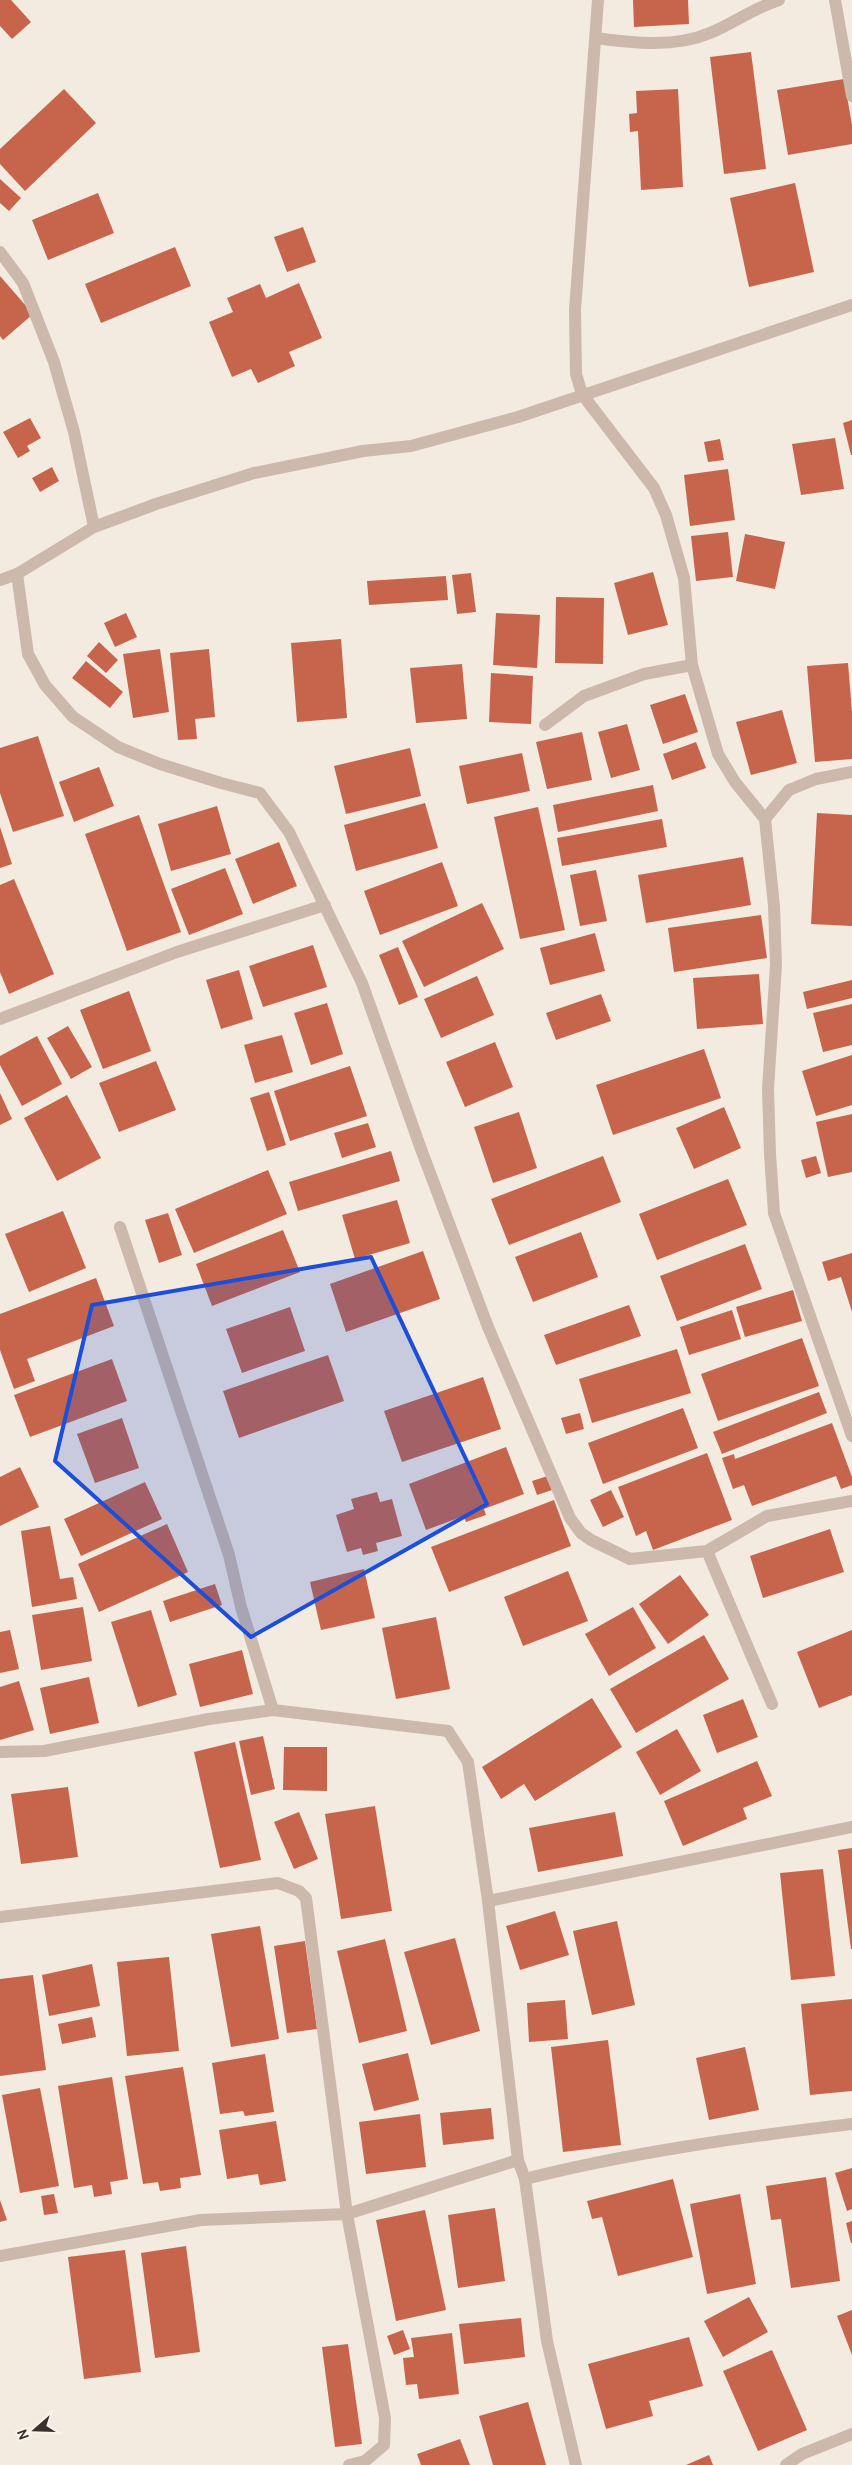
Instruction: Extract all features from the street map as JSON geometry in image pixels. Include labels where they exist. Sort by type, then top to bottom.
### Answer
[{"type":"street","points":[[598,0],[575,310],[576,374],[582,394],[654,488],[666,515],[684,578],[692,664],[718,754],[735,782],[766,819],[774,906],[776,965],[768,1089],[774,1213],[852,1436]]},
{"type":"street","points":[[596,38],[633,43],[678,41],[709,34],[763,6],[779,0]]},
{"type":"street","points":[[835,0],[852,96]]},
{"type":"street","points":[[0,252],[23,282],[54,362],[74,432],[94,527]]},
{"type":"street","points":[[0,580],[17,574],[94,527],[156,504],[254,473],[363,451],[410,446],[518,417],[852,305]]},
{"type":"street","points":[[17,574],[28,654],[45,685],[73,717],[118,747],[160,764],[221,784],[260,793],[289,832],[362,983],[421,1149],[488,1326],[570,1518],[581,1533],[630,1559],[706,1550],[767,1516],[852,1501]]},
{"type":"street","points":[[545,725],[584,696],[644,674],[692,664]]},
{"type":"street","points":[[766,819],[789,790],[816,778],[852,772]]},
{"type":"street","points":[[0,1019],[177,952],[325,905]]},
{"type":"street","points":[[120,1227],[229,1555],[241,1607],[273,1710]]},
{"type":"street","points":[[706,1550],[772,1704]]},
{"type":"street","points":[[0,1752],[44,1751],[209,1719],[273,1710],[448,1731],[468,1762],[488,1901],[518,2160],[525,2179],[547,2341],[574,2464]]},
{"type":"street","points":[[488,1901],[852,1827]]},
{"type":"street","points":[[0,1917],[278,1882],[299,1890],[306,1898],[348,2214],[385,2418],[384,2445],[365,2461],[349,2465]]},
{"type":"street","points":[[525,2179],[565,2168],[708,2141],[852,2124]]},
{"type":"street","points":[[0,2256],[201,2220],[348,2214],[518,2160]]},
{"type":"street","points":[[786,2465],[802,2454],[852,2434]]},
{"type":"highlighted area","points":[[371,1257],[487,1504],[251,1637],[55,1461],[92,1305]]},
{"type":"building","points":[[0,0],[11,0],[31,22],[12,39],[0,26]]},
{"type":"building","points":[[633,0],[688,0],[689,24],[634,27]]},
{"type":"building","points":[[751,52],[766,169],[724,174],[710,57]]},
{"type":"building","points":[[844,79],[852,125],[852,144],[788,155],[777,90]]},
{"type":"building","points":[[64,89],[96,123],[25,191],[0,164],[0,149]]},
{"type":"building","points":[[678,89],[683,187],[641,190],[638,131],[630,132],[629,114],[637,113],[636,91]]},
{"type":"building","points":[[0,179],[21,198],[9,211],[0,203]]},
{"type":"building","points":[[795,183],[814,272],[749,287],[730,198]]},
{"type":"building","points":[[98,193],[114,233],[48,260],[32,220]]},
{"type":"building","points":[[303,227],[316,262],[287,272],[274,237]]},
{"type":"building","points":[[175,247],[191,286],[101,323],[85,284]]},
{"type":"building","points":[[0,276],[33,314],[3,340],[0,336]]},
{"type":"building","points":[[299,283],[322,338],[289,352],[295,366],[258,383],[251,369],[232,377],[209,322],[233,312],[227,298],[260,284],[266,298]]},
{"type":"building","points":[[30,418],[41,438],[27,446],[30,451],[18,458],[3,432]]},
{"type":"building","points":[[852,420],[852,455],[851,455],[843,423]]},
{"type":"building","points":[[835,438],[844,489],[801,495],[792,444]]},
{"type":"building","points":[[720,439],[724,460],[708,462],[704,442]]},
{"type":"building","points":[[52,467],[59,481],[40,492],[32,478]]},
{"type":"building","points":[[728,469],[735,520],[690,526],[684,475]]},
{"type":"building","points":[[728,532],[733,577],[696,581],[691,536]]},
{"type":"building","points":[[745,534],[785,542],[775,589],[736,581]]},
{"type":"building","points":[[653,572],[668,625],[628,635],[614,583]]},
{"type":"building","points":[[471,573],[476,612],[457,614],[452,575]]},
{"type":"building","points":[[446,576],[448,600],[369,605],[367,581]]},
{"type":"building","points":[[556,597],[604,598],[603,664],[555,663]]},
{"type":"building","points":[[126,613],[137,637],[115,647],[104,623]]},
{"type":"building","points":[[496,613],[540,615],[537,668],[493,665]]},
{"type":"building","points":[[341,639],[347,718],[297,722],[291,643]]},
{"type":"building","points":[[99,642],[118,660],[106,673],[87,656]]},
{"type":"building","points":[[160,649],[169,712],[133,718],[123,654]]},
{"type":"building","points":[[209,649],[215,717],[195,719],[197,739],[178,740],[170,653]]},
{"type":"building","points":[[86,661],[123,692],[110,708],[72,678]]},
{"type":"building","points":[[848,663],[852,712],[852,759],[815,762],[807,666]]},
{"type":"building","points":[[462,664],[467,719],[416,723],[410,668]]},
{"type":"building","points":[[491,673],[533,676],[531,724],[489,722]]},
{"type":"building","points":[[685,694],[698,732],[663,744],[650,705]]},
{"type":"building","points":[[782,710],[797,763],[751,775],[736,722]]},
{"type":"building","points":[[627,724],[640,770],[611,778],[598,732]]},
{"type":"building","points":[[582,732],[592,780],[547,789],[536,742]]},
{"type":"building","points":[[38,736],[64,816],[13,832],[0,793],[0,748]]},
{"type":"building","points":[[696,742],[706,768],[672,780],[663,754]]},
{"type":"building","points":[[410,748],[421,796],[346,814],[334,766]]},
{"type":"building","points":[[522,753],[530,791],[467,804],[459,766]]},
{"type":"building","points":[[99,767],[114,806],[74,822],[59,782]]},
{"type":"building","points":[[653,785],[658,811],[558,832],[553,805]]},
{"type":"building","points":[[425,803],[438,848],[356,871],[344,825]]},
{"type":"building","points":[[217,806],[231,854],[171,871],[158,824]]},
{"type":"building","points":[[538,807],[565,930],[520,939],[494,817]]},
{"type":"building","points":[[817,813],[852,815],[852,926],[811,924]]},
{"type":"building","points":[[139,815],[181,932],[127,951],[85,834]]},
{"type":"building","points":[[662,819],[667,847],[562,866],[557,838]]},
{"type":"building","points":[[0,827],[12,864],[0,868]]},
{"type":"building","points":[[279,842],[297,886],[253,904],[235,859]]},
{"type":"building","points":[[743,857],[751,905],[646,923],[638,875]]},
{"type":"building","points":[[442,862],[458,906],[380,935],[364,891]]},
{"type":"building","points":[[225,868],[243,914],[189,935],[171,889]]},
{"type":"building","points":[[596,870],[607,921],[580,926],[570,875]]},
{"type":"building","points":[[14,879],[54,974],[9,994],[0,972],[0,885]]},
{"type":"building","points":[[482,903],[504,949],[424,987],[402,941]]},
{"type":"building","points":[[761,915],[767,958],[674,972],[668,928]]},
{"type":"building","points":[[595,933],[605,971],[550,985],[540,948]]},
{"type":"building","points":[[313,945],[327,987],[263,1007],[249,966]]},
{"type":"building","points":[[398,947],[418,997],[399,1005],[379,955]]},
{"type":"building","points":[[239,970],[253,1019],[221,1029],[206,980]]},
{"type":"building","points":[[759,974],[763,1024],[697,1029],[693,978]]},
{"type":"building","points":[[477,976],[494,1015],[441,1038],[424,999]]},
{"type":"building","points":[[852,980],[852,998],[807,1009],[803,992]]},
{"type":"building","points":[[129,991],[151,1051],[103,1069],[80,1010]]},
{"type":"building","points":[[601,994],[611,1021],[556,1040],[546,1013]]},
{"type":"building","points":[[327,1003],[343,1054],[311,1065],[294,1013]]},
{"type":"building","points":[[852,1004],[852,1045],[823,1052],[813,1013]]},
{"type":"building","points":[[68,1026],[92,1067],[71,1079],[47,1038]]},
{"type":"building","points":[[282,1035],[293,1072],[255,1083],[244,1045]]},
{"type":"building","points":[[37,1036],[62,1084],[22,1106],[0,1065],[0,1056]]},
{"type":"building","points":[[495,1042],[513,1087],[465,1107],[446,1062]]},
{"type":"building","points":[[704,1049],[721,1098],[613,1135],[596,1085]]},
{"type":"building","points":[[852,1055],[852,1105],[816,1116],[802,1071]]},
{"type":"building","points":[[156,1061],[176,1110],[119,1132],[99,1083]]},
{"type":"building","points":[[350,1066],[367,1116],[290,1141],[274,1091]]},
{"type":"building","points":[[269,1092],[286,1145],[267,1151],[250,1098]]},
{"type":"building","points":[[0,1093],[12,1119],[0,1125]]},
{"type":"building","points":[[67,1095],[101,1158],[57,1181],[24,1118]]},
{"type":"building","points":[[724,1107],[741,1148],[694,1169],[676,1128]]},
{"type":"building","points":[[519,1112],[537,1168],[493,1183],[474,1127]]},
{"type":"building","points":[[852,1114],[852,1172],[828,1177],[816,1122]]},
{"type":"building","points":[[368,1123],[376,1147],[342,1158],[334,1133]]},
{"type":"building","points":[[391,1151],[400,1181],[298,1211],[289,1182]]},
{"type":"building","points":[[603,1156],[621,1202],[509,1245],[491,1199]]},
{"type":"building","points":[[816,1156],[821,1173],[806,1178],[801,1160]]},
{"type":"building","points":[[268,1170],[287,1214],[194,1253],[175,1209]]},
{"type":"building","points":[[728,1179],[747,1225],[657,1260],[639,1214]]},
{"type":"building","points":[[397,1200],[410,1243],[355,1259],[342,1215]]},
{"type":"building","points":[[63,1211],[86,1268],[29,1292],[5,1234]]},
{"type":"building","points":[[168,1213],[182,1255],[159,1263],[145,1220]]},
{"type":"building","points":[[283,1230],[300,1272],[212,1306],[196,1264]]},
{"type":"building","points":[[581,1232],[598,1277],[533,1302],[515,1257]]},
{"type":"building","points":[[745,1244],[762,1289],[677,1321],[660,1276]]},
{"type":"building","points":[[423,1251],[440,1299],[346,1332],[330,1284]]},
{"type":"building","points":[[852,1253],[852,1312],[841,1277],[828,1281],[822,1262]]},
{"type":"building","points":[[96,1278],[114,1326],[27,1359],[35,1381],[14,1389],[0,1350],[0,1314]]},
{"type":"building","points":[[793,1290],[802,1321],[745,1337],[736,1307]]},
{"type":"building","points":[[629,1305],[641,1336],[556,1365],[544,1335]]},
{"type":"building","points":[[290,1307],[305,1351],[242,1373],[226,1329]]},
{"type":"building","points":[[732,1310],[741,1339],[689,1355],[680,1327]]},
{"type":"building","points":[[802,1338],[819,1386],[718,1421],[701,1374]]},
{"type":"building","points":[[677,1349],[691,1393],[592,1423],[579,1379]]},
{"type":"building","points":[[328,1355],[344,1401],[239,1438],[223,1391]]},
{"type":"building","points":[[112,1359],[127,1401],[30,1437],[14,1395]]},
{"type":"building","points":[[483,1377],[501,1429],[402,1462],[384,1411]]},
{"type":"building","points":[[819,1392],[827,1413],[722,1454],[713,1432]]},
{"type":"building","points":[[683,1408],[698,1448],[603,1484],[588,1443]]},
{"type":"building","points":[[580,1413],[584,1429],[566,1434],[561,1418]]},
{"type":"building","points":[[122,1418],[139,1468],[95,1483],[77,1434]]},
{"type":"building","points":[[832,1423],[852,1477],[852,1485],[841,1489],[836,1476],[752,1506],[744,1485],[733,1489],[722,1458],[734,1454],[735,1459]]},
{"type":"building","points":[[506,1447],[524,1494],[484,1509],[486,1515],[466,1522],[464,1516],[426,1530],[409,1484]]},
{"type":"building","points":[[707,1453],[732,1520],[653,1550],[646,1531],[636,1536],[618,1487]]},
{"type":"building","points":[[20,1467],[39,1507],[0,1526],[0,1477]]},
{"type":"building","points":[[551,1475],[555,1489],[537,1495],[532,1481]]},
{"type":"building","points":[[145,1482],[162,1519],[81,1556],[64,1519]]},
{"type":"building","points":[[611,1490],[624,1517],[603,1527],[590,1500]]},
{"type":"building","points":[[377,1492],[380,1502],[392,1499],[402,1536],[376,1543],[378,1551],[363,1555],[361,1548],[347,1552],[336,1515],[354,1509],[351,1499]]},
{"type":"building","points":[[554,1500],[571,1546],[449,1592],[431,1547]]},
{"type":"building","points":[[167,1524],[188,1572],[99,1612],[78,1564]]},
{"type":"building","points":[[50,1526],[60,1579],[73,1577],[77,1599],[32,1607],[21,1531]]},
{"type":"building","points":[[830,1529],[844,1572],[763,1598],[750,1556]]},
{"type":"building","points":[[364,1569],[375,1618],[321,1630],[310,1582]]},
{"type":"building","points":[[568,1571],[588,1621],[523,1646],[504,1597]]},
{"type":"building","points":[[680,1575],[709,1615],[668,1644],[639,1604]]},
{"type":"building","points":[[215,1584],[222,1605],[170,1622],[163,1601]]},
{"type":"building","points":[[83,1607],[92,1661],[41,1670],[32,1615]]},
{"type":"building","points":[[633,1607],[656,1648],[609,1676],[585,1634]]},
{"type":"building","points":[[151,1610],[177,1695],[138,1707],[111,1622]]},
{"type":"building","points":[[436,1617],[450,1689],[396,1699],[382,1628]]},
{"type":"building","points":[[10,1630],[19,1669],[0,1673],[0,1632]]},
{"type":"building","points":[[852,1630],[852,1695],[819,1708],[797,1652]]},
{"type":"building","points":[[704,1635],[729,1679],[636,1733],[610,1689]]},
{"type":"building","points":[[242,1650],[253,1694],[200,1707],[189,1664]]},
{"type":"building","points":[[89,1677],[99,1723],[50,1734],[40,1688]]},
{"type":"building","points":[[19,1681],[34,1730],[0,1740],[0,1687]]},
{"type":"building","points":[[592,1698],[622,1747],[535,1801],[524,1784],[501,1799],[482,1767]]},
{"type":"building","points":[[743,1699],[758,1737],[717,1753],[703,1715]]},
{"type":"building","points":[[677,1729],[701,1771],[660,1795],[636,1752]]},
{"type":"building","points":[[263,1736],[275,1789],[251,1795],[239,1741]]},
{"type":"building","points":[[235,1742],[261,1860],[220,1868],[194,1752]]},
{"type":"building","points":[[284,1747],[327,1747],[327,1791],[283,1790]]},
{"type":"building","points":[[757,1761],[772,1796],[743,1808],[747,1819],[683,1846],[664,1801]]},
{"type":"building","points":[[68,1787],[78,1857],[21,1864],[11,1794]]},
{"type":"building","points":[[375,1806],[392,1911],[341,1919],[325,1814]]},
{"type":"building","points":[[299,1812],[318,1859],[294,1869],[274,1822]]},
{"type":"building","points":[[615,1812],[623,1856],[538,1872],[529,1828]]},
{"type":"building","points":[[852,1848],[852,1949],[851,1949],[838,1850]]},
{"type":"building","points":[[823,1869],[835,1976],[791,1980],[780,1873]]},
{"type":"building","points":[[555,1911],[569,1955],[520,1970],[506,1926]]},
{"type":"building","points":[[617,1921],[635,2005],[592,2015],[573,1931]]},
{"type":"building","points":[[260,1926],[279,2039],[231,2047],[211,1934]]},
{"type":"building","points":[[455,1938],[480,2031],[431,2045],[404,1952]]},
{"type":"building","points":[[385,1939],[407,2031],[359,2043],[337,1951]]},
{"type":"building","points":[[305,1941],[317,2029],[287,2033],[274,1946]]},
{"type":"building","points":[[169,1957],[179,2051],[127,2056],[117,1962]]},
{"type":"building","points":[[92,1964],[100,2006],[49,2016],[42,1975]]},
{"type":"building","points":[[33,1975],[46,2070],[0,2076],[0,1979]]},
{"type":"building","points":[[852,1999],[852,2091],[810,2095],[801,2004]]},
{"type":"building","points":[[565,2000],[568,2039],[529,2042],[527,2003]]},
{"type":"building","points":[[92,2017],[96,2037],[62,2044],[58,2024]]},
{"type":"building","points":[[608,2040],[621,2145],[563,2152],[551,2047]]},
{"type":"building","points":[[745,2047],[759,2110],[709,2120],[696,2058]]},
{"type":"building","points":[[408,2053],[419,2100],[374,2111],[362,2064]]},
{"type":"building","points":[[265,2054],[274,2112],[245,2116],[243,2111],[220,2114],[212,2063]]},
{"type":"building","points":[[183,2067],[201,2175],[180,2178],[181,2188],[160,2191],[158,2182],[143,2184],[125,2076]]},
{"type":"building","points":[[112,2077],[128,2179],[110,2182],[112,2194],[94,2197],[92,2185],[74,2188],[58,2086]]},
{"type":"building","points":[[40,2088],[59,2186],[20,2193],[2,2095]]},
{"type":"building","points":[[491,2108],[494,2139],[443,2145],[440,2113]]},
{"type":"building","points":[[420,2114],[426,2167],[366,2174],[359,2122]]},
{"type":"building","points":[[276,2121],[286,2181],[260,2185],[258,2174],[227,2179],[219,2130]]},
{"type":"building","points":[[852,2168],[852,2209],[847,2211],[835,2173]]},
{"type":"building","points":[[826,2177],[840,2281],[791,2288],[781,2219],[771,2220],[766,2186]]},
{"type":"building","points":[[673,2179],[693,2257],[618,2276],[602,2217],[592,2219],[587,2201]]},
{"type":"building","points":[[54,2194],[58,2213],[44,2215],[41,2196]]},
{"type":"building","points":[[740,2194],[756,2284],[707,2294],[690,2204]]},
{"type":"building","points":[[0,2200],[7,2220],[0,2222]]},
{"type":"building","points":[[495,2208],[505,2281],[458,2288],[448,2215]]},
{"type":"building","points":[[425,2210],[446,2310],[396,2321],[376,2220]]},
{"type":"building","points":[[852,2221],[852,2243],[851,2243],[846,2223]]},
{"type":"building","points":[[186,2246],[200,2352],[155,2358],[141,2253]]},
{"type":"building","points":[[125,2250],[141,2372],[84,2379],[68,2257]]},
{"type":"building","points":[[749,2297],[768,2332],[723,2357],[704,2321]]},
{"type":"building","points":[[852,2310],[852,2355],[837,2316]]},
{"type":"building","points":[[521,2318],[525,2357],[464,2364],[459,2324]]},
{"type":"building","points":[[403,2330],[410,2349],[394,2355],[387,2336]]},
{"type":"building","points":[[452,2333],[459,2394],[419,2399],[417,2384],[406,2385],[403,2358],[414,2357],[411,2338]]},
{"type":"building","points":[[689,2337],[703,2386],[649,2401],[653,2416],[606,2429],[588,2364]]},
{"type":"building","points":[[348,2344],[362,2444],[335,2447],[322,2347]]},
{"type":"building","points":[[772,2350],[807,2430],[758,2451],[723,2371]]},
{"type":"building","points":[[528,2402],[546,2465],[493,2465],[479,2416]]},
{"type":"building","points":[[460,2439],[470,2465],[421,2465],[417,2454]]},
{"type":"building","points":[[709,2455],[713,2465],[686,2465]]}]
